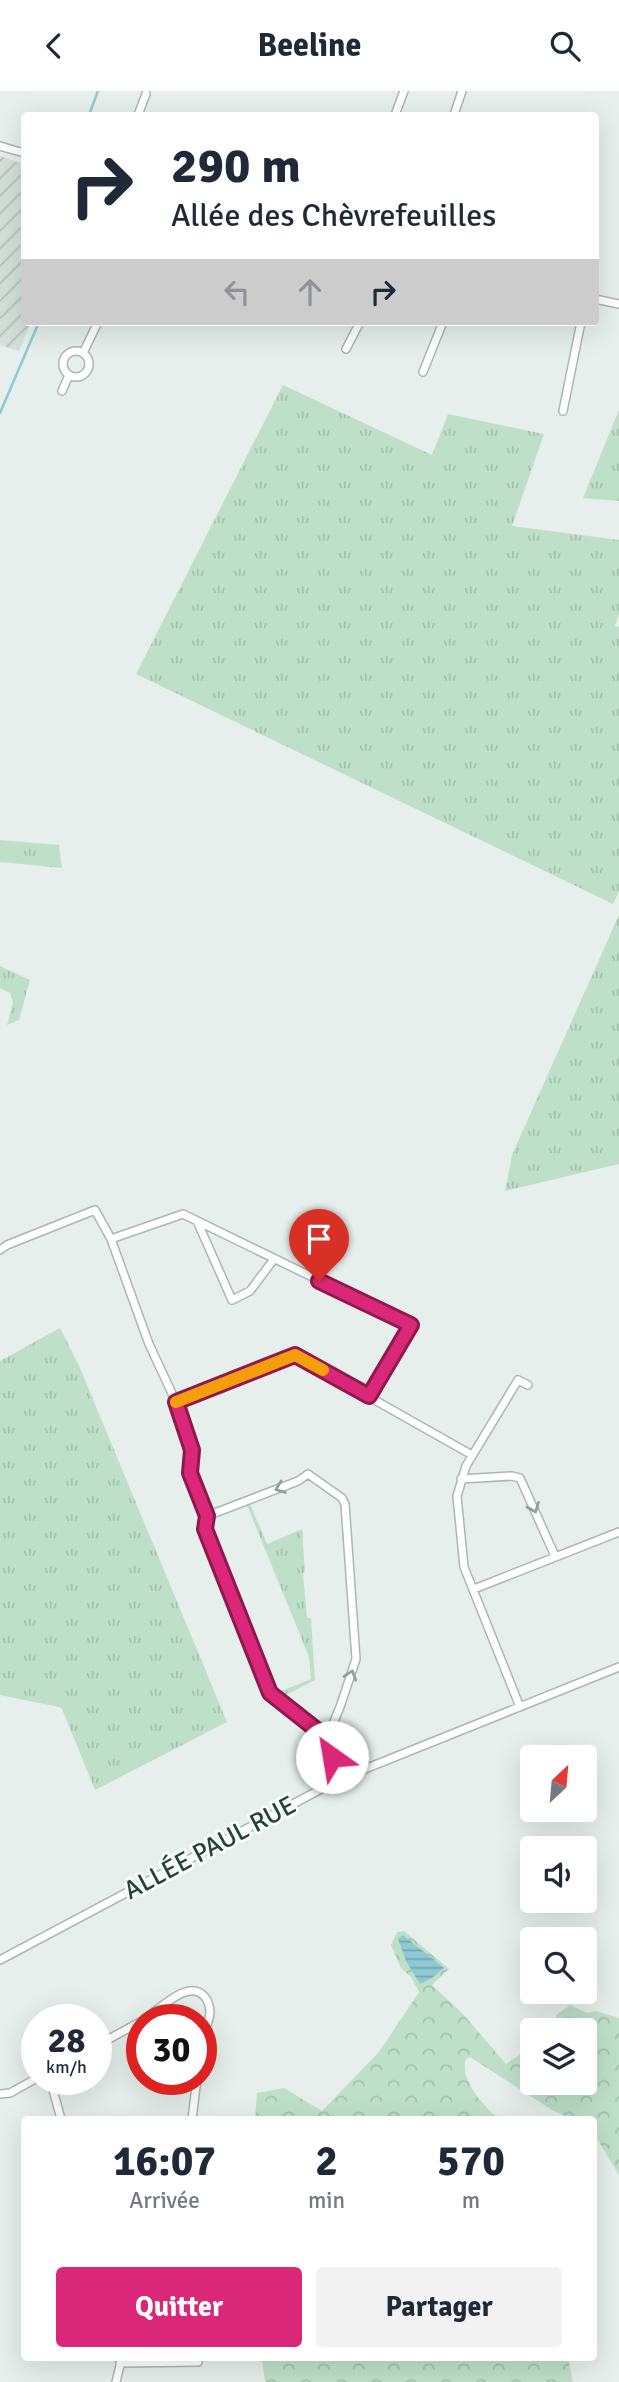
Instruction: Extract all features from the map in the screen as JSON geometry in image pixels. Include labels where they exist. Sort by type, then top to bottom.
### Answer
[{"type":"street","points":[[396,112],[404,91]]},
{"type":"street","points":[[455,112],[462,91]]},
{"type":"street","points":[[139,112],[146,94]]},
{"type":"street","points":[[0,146],[21,152]]},
{"type":"street","points":[[599,300],[619,304]]},
{"type":"street","points":[[83,353],[96,326]]},
{"type":"street","points":[[346,349],[358,326]]},
{"type":"street","points":[[423,372],[441,326]]},
{"type":"street","points":[[563,411],[580,326]]},
{"type":"street","points":[[77,351],[83,353],[89,362],[87,372],[78,377],[69,375],[63,364],[67,355],[77,351]]},
{"type":"street","points":[[62,391],[69,375]]},
{"type":"street","points":[[0,1250],[95,1210],[111,1239],[149,1344],[176,1402],[192,1450],[190,1473],[207,1516],[205,1529],[270,1693],[327,1738],[340,1779]]},
{"type":"street","points":[[111,1239],[183,1214],[411,1325],[369,1396]]},
{"type":"street","points":[[197,1220],[232,1300],[250,1291],[274,1259]]},
{"type":"street","points":[[176,1402],[295,1355],[472,1455]]},
{"type":"street","points":[[520,1707],[464,1567],[457,1496],[472,1455],[518,1380],[528,1385]]},
{"type":"street","points":[[207,1516],[298,1481],[308,1474],[342,1498],[345,1504],[356,1659],[327,1738]]},
{"type":"street","points":[[461,1479],[512,1476],[520,1478],[555,1556]]},
{"type":"street","points":[[474,1589],[619,1532]]},
{"type":"street","name":"ALLÉE PAUL RUE","points":[[0,1960],[340,1779],[619,1667]]},
{"type":"street","points":[[166,2004],[188,1991],[204,1996],[207,2004]]},
{"type":"street","points":[[0,2094],[10,2093],[21,2087]]},
{"type":"street","points":[[54,2095],[60,2116]]},
{"type":"street","points":[[192,2116],[195,2095]]},
{"type":"street","points":[[116,2382],[121,2361]]},
{"type":"street","points":[[160,2361],[198,2361]]},
{"type":"shaded area","points":[[0,156],[21,163],[21,326],[29,326],[19,351],[0,345]]},
{"type":"green space","points":[[283,385],[432,455],[448,414],[544,434],[512,526],[619,540],[619,614],[615,626],[619,627],[619,891],[613,904],[136,674]]},
{"type":"green space","points":[[619,410],[619,501],[583,498]]},
{"type":"green space","points":[[0,840],[59,845],[62,868],[0,862]]},
{"type":"green space","points":[[619,915],[619,1164],[505,1191],[512,1155]]},
{"type":"green space","points":[[0,966],[30,980],[19,1020],[7,1025],[13,1002],[10,993],[0,988]]},
{"type":"green space","points":[[60,1328],[80,1368],[227,1722],[95,1790],[62,1709],[0,1695],[0,1361]]},
{"type":"green space","points":[[250,1504],[267,1544],[302,1529],[303,1573],[307,1618],[311,1618],[315,1680],[284,1696],[279,1692],[311,1679],[309,1657],[247,1505]]},
{"type":"green space","points":[[404,1931],[449,1969],[432,1985],[463,2014],[506,2064],[520,2054],[520,2089],[470,2057],[466,2059],[465,2067],[469,2084],[495,2116],[255,2116],[257,2093],[284,2088],[322,2111],[379,2052],[419,1992],[411,1977],[401,1968],[391,1945],[397,1932]]},
{"type":"green space","points":[[570,2005],[587,2013],[596,2011],[619,2018],[619,2175],[597,2139],[597,2116],[565,2116],[529,2095],[597,2095],[597,2018],[556,2018],[556,2015]]},
{"type":"green space","points":[[262,2361],[569,2361],[573,2382],[265,2382]]},
{"type":"water","points":[[403,1935],[444,1968],[420,1984],[406,1961],[398,1939]]},
{"type":"waterway","points":[[90,112],[98,91]]},
{"type":"waterway","points":[[0,413],[37,326]]},
{"type":"slow traffic","points":[[176,1402],[295,1355],[323,1370]]},
{"type":"route","points":[[319,1281],[411,1325],[369,1396],[295,1355],[176,1402],[192,1450],[190,1473],[207,1516],[205,1529],[270,1693],[327,1738],[332,1757]]}]
